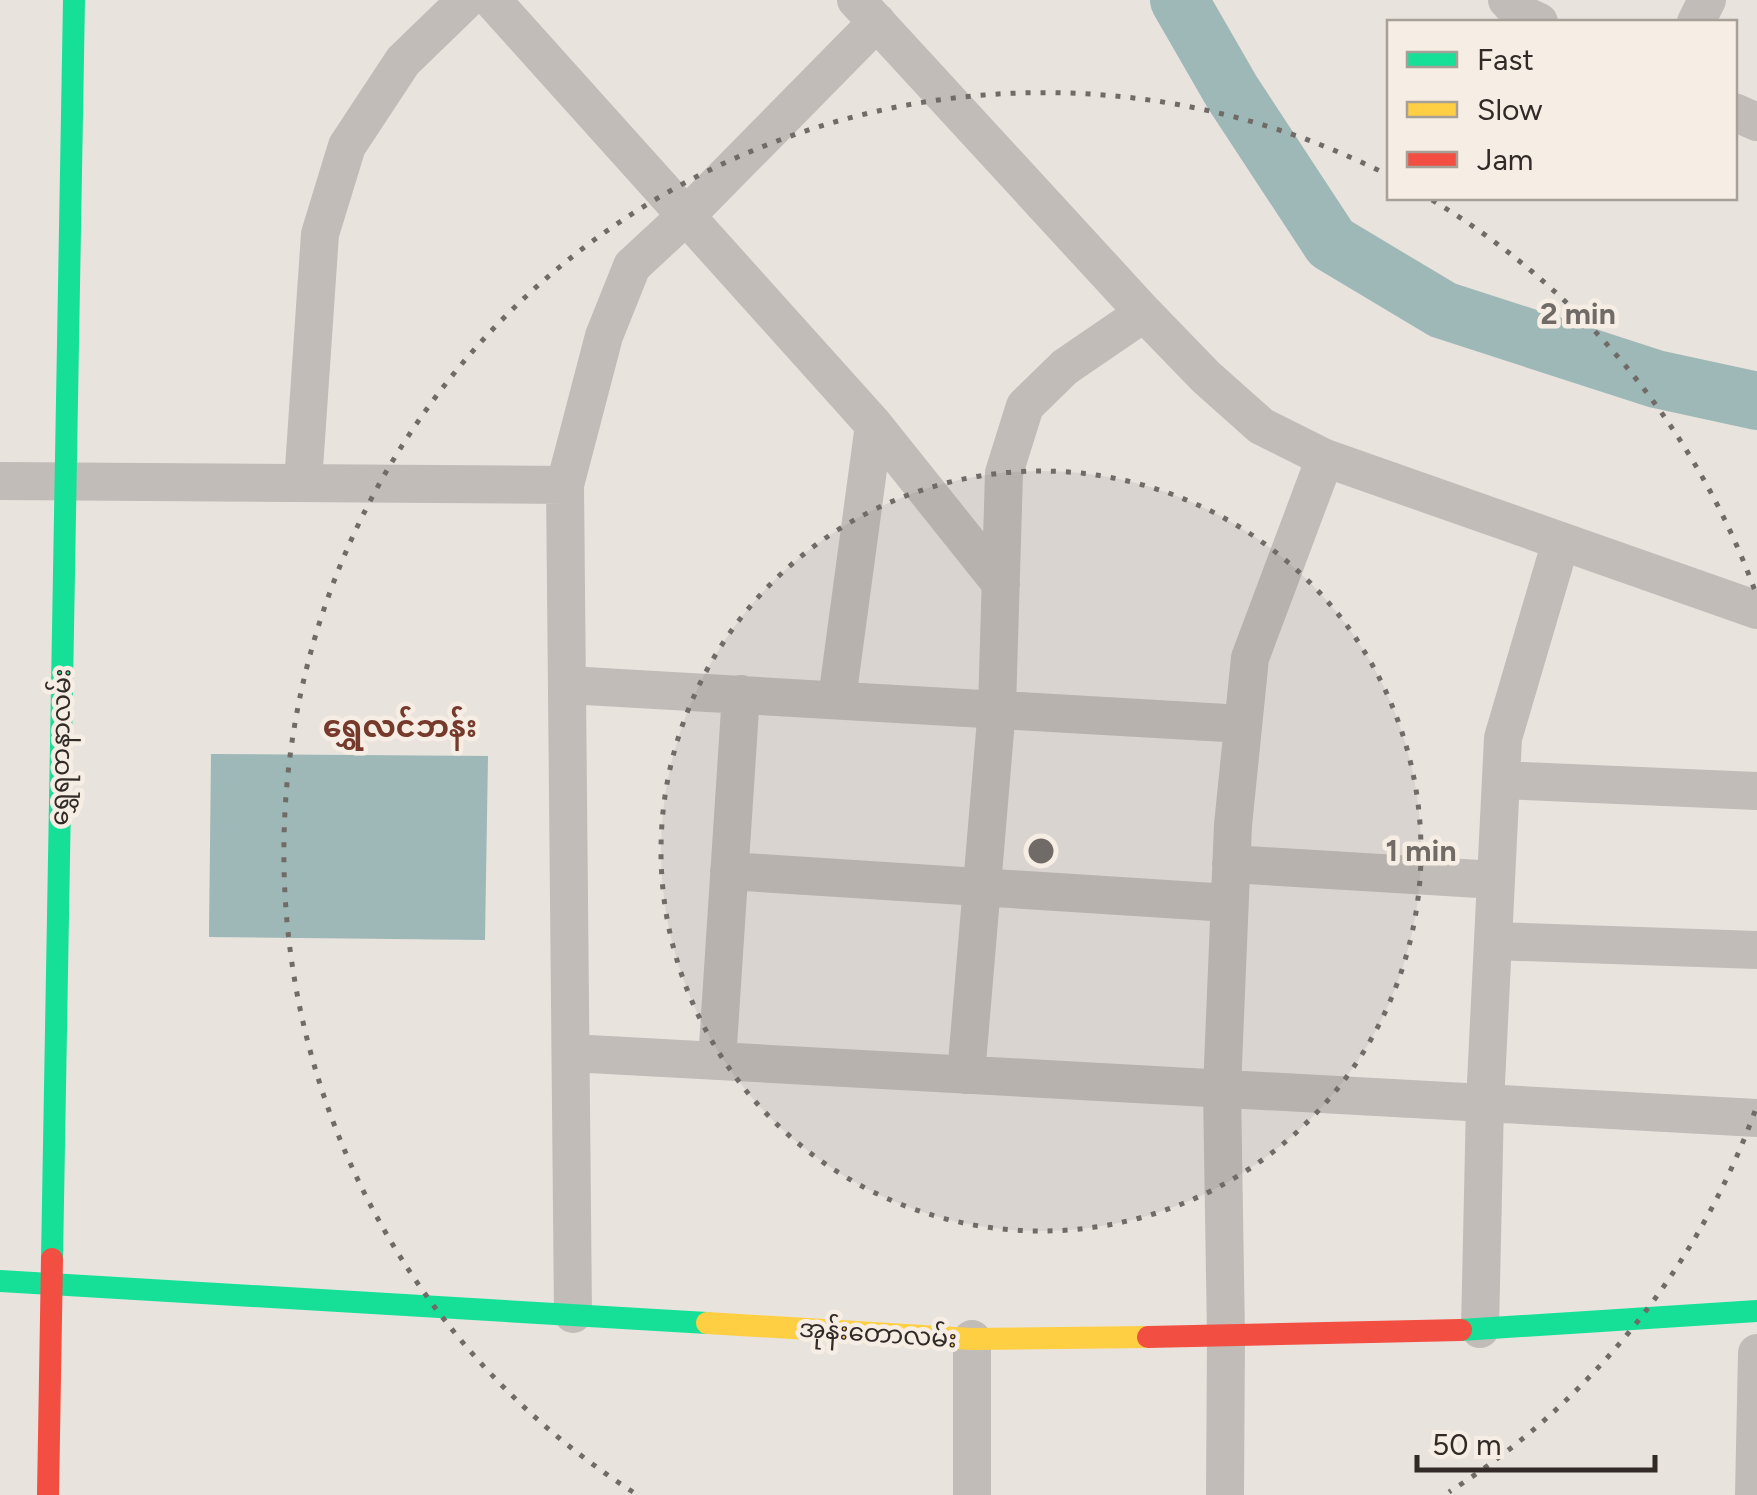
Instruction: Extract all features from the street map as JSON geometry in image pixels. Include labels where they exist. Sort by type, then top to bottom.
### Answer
[{"type":"street","name":"ရွှေရတနာလမ်း","points":[[48,1495],[74,0]]},
{"type":"street","points":[[303,483],[320,234],[347,146],[403,62],[466,0]]},
{"type":"street","points":[[492,0],[874,425],[1002,584]]},
{"type":"street","points":[[1507,0],[1518,12],[1535,20]]},
{"type":"street","points":[[572,1314],[565,485],[604,336],[632,266],[687,215],[866,11],[1144,314],[1261,426],[1325,458],[1757,610]]},
{"type":"street","points":[[966,1075],[996,708],[1004,473],[1025,406],[1066,367],[1144,314]]},
{"type":"street","points":[[837,700],[874,425]]},
{"type":"street","points":[[1225,1495],[1222,1089],[1231,864],[1243,724],[1250,658],[1325,458]]},
{"type":"street","points":[[0,481],[565,485]]},
{"type":"street","points":[[1480,1329],[1485,1103],[1502,738],[1562,541]]},
{"type":"street","points":[[568,685],[1243,724]]},
{"type":"street","points":[[717,1061],[741,694]]},
{"type":"street","points":[[1501,780],[1757,791]]},
{"type":"street","points":[[1231,864],[1496,880]]},
{"type":"street","points":[[729,872],[1229,903]]},
{"type":"street","points":[[1493,941],[1757,950]]},
{"type":"street","points":[[571,1053],[1757,1118]]},
{"type":"street","name":"အုန်းတောလမ်း","points":[[0,1281],[972,1339],[1480,1329],[1757,1311]]},
{"type":"street","points":[[972,1339],[972,1495]]},
{"type":"street","points":[[1754,1495],[1757,1353]]},
{"type":"water","points":[[211,754],[488,756],[485,940],[209,937]]},
{"type":"waterway","points":[[1179,0],[1232,92],[1331,243],[1443,310],[1656,379],[1757,401]]},
{"type":"traffic: fast","points":[[52,1259],[74,0]]},
{"type":"traffic: fast","points":[[0,1281],[707,1323]]},
{"type":"traffic: fast","points":[[1461,1330],[1757,1311]]},
{"type":"traffic: slow","points":[[707,1323],[972,1339],[1148,1337]]},
{"type":"traffic: jam","points":[[48,1495],[52,1259]]},
{"type":"traffic: jam","points":[[1148,1337],[1461,1330]]},
{"type":"district","name":"ရွှေလင်ဘန်း","points":[[400,726]]}]
